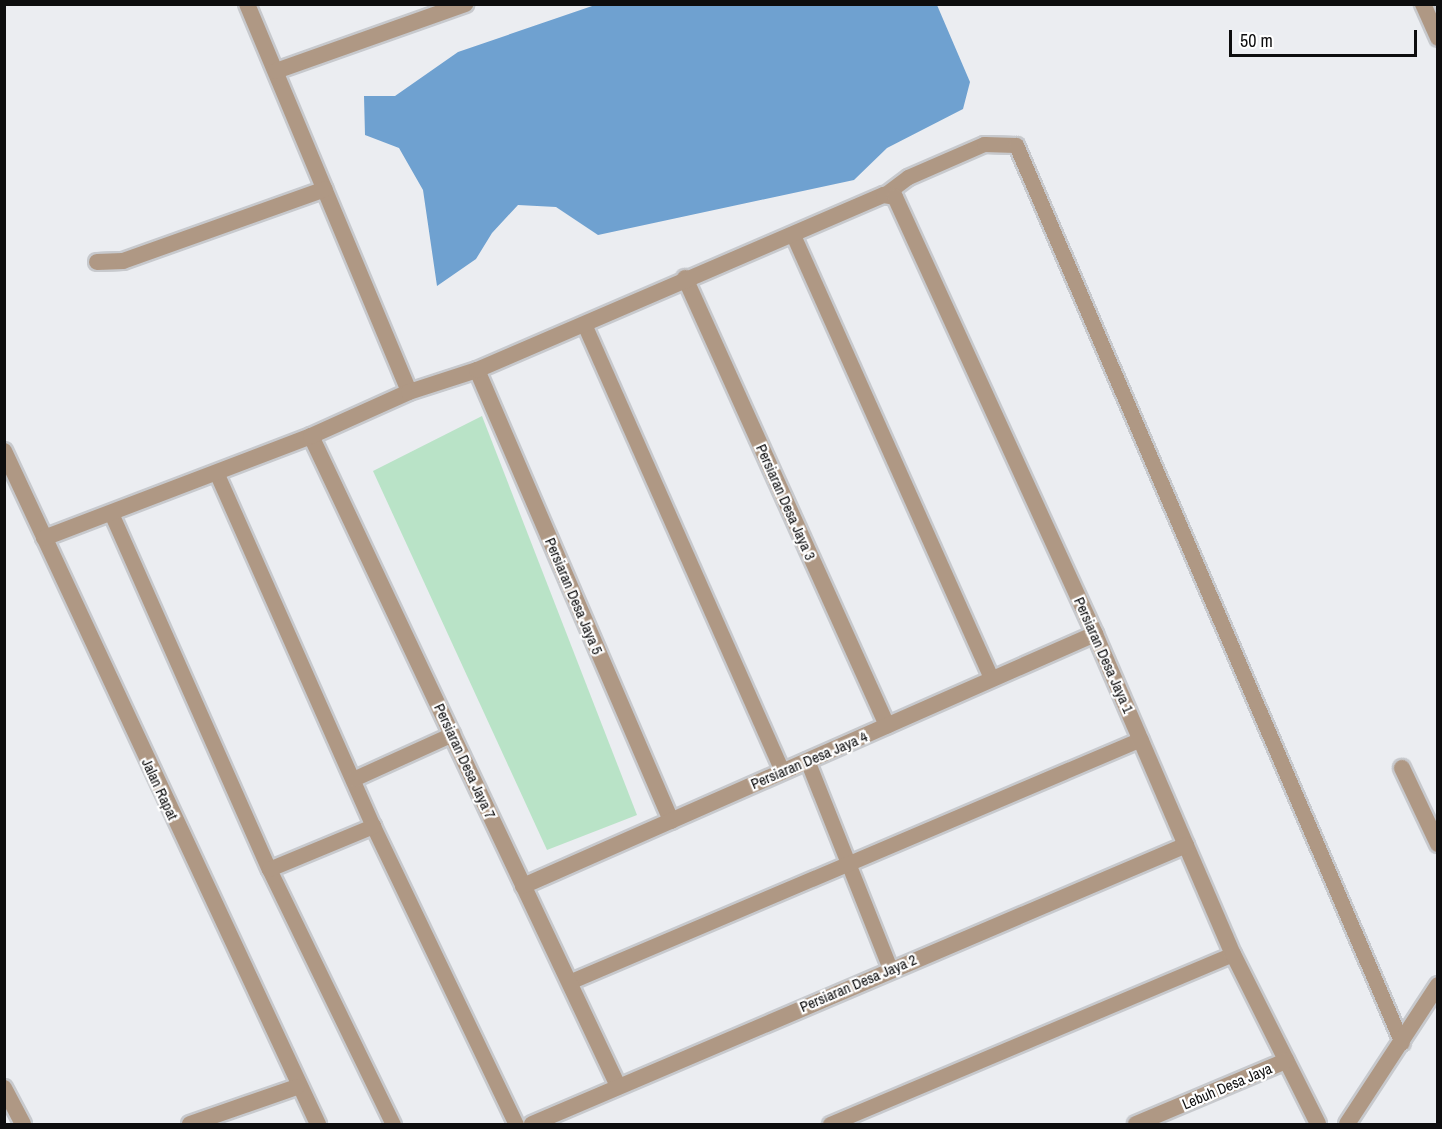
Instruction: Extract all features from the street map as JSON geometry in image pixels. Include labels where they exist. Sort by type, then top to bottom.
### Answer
[{"type":"street","points":[[248,4],[409,392]]},
{"type":"street","points":[[276,70],[465,4]]},
{"type":"street","points":[[1424,4],[1437,38]]},
{"type":"street","points":[[97,262],[123,261],[325,189]]},
{"type":"street","points":[[44,538],[311,436],[409,392],[477,370],[685,278],[793,235],[884,195]]},
{"type":"street","name":"Persiaran Desa Jaya 1","points":[[884,195],[898,200],[1095,634],[1233,954],[1318,1125]]},
{"type":"street","name":"Persiaran Desa Jaya 3","points":[[685,278],[886,726]]},
{"type":"street","name":"Persiaran Desa Jaya 5","points":[[477,370],[671,821]]},
{"type":"street","name":"Persiaran Desa Jaya 7","points":[[311,436],[618,1086]]},
{"type":"street","name":"Jalan Rapat","points":[[4,451],[297,1087],[318,1125]]},
{"type":"street","name":"Persiaran Desa Jaya 4","points":[[523,886],[1095,634]]},
{"type":"street","points":[[1402,768],[1437,844]]},
{"type":"street","name":"Persiaran Desa Jaya 2","points":[[532,1125],[556,1120],[618,1086],[1186,845]]},
{"type":"street","points":[[1347,1125],[1402,1043],[1437,985]]},
{"type":"street","name":"Lebuh Desa Jaya","points":[[1136,1125],[1286,1061]]},
{"type":"street","points":[[190,1125],[297,1087]]},
{"type":"street","points":[[4,1088],[23,1125]]},
{"type":"lane","points":[[884,195],[908,177],[984,144],[1016,145],[1402,1043]]},
{"type":"lane","points":[[793,235],[991,678]]},
{"type":"lane","points":[[584,324],[782,770]]},
{"type":"lane","points":[[216,472],[373,826],[516,1125]]},
{"type":"lane","points":[[111,513],[269,869],[393,1125]]},
{"type":"lane","points":[[353,779],[452,734]]},
{"type":"lane","points":[[569,982],[1141,739]]},
{"type":"lane","points":[[807,760],[890,969]]},
{"type":"lane","points":[[269,869],[373,826]]},
{"type":"lane","points":[[830,1125],[1233,954]]},
{"type":"green space","points":[[482,416],[637,815],[547,850],[373,471]]},
{"type":"water","points":[[598,4],[937,5],[970,82],[963,109],[887,148],[854,180],[598,235],[556,207],[518,205],[492,233],[476,259],[437,286],[423,190],[399,148],[365,135],[364,96],[395,96],[458,52]]}]
